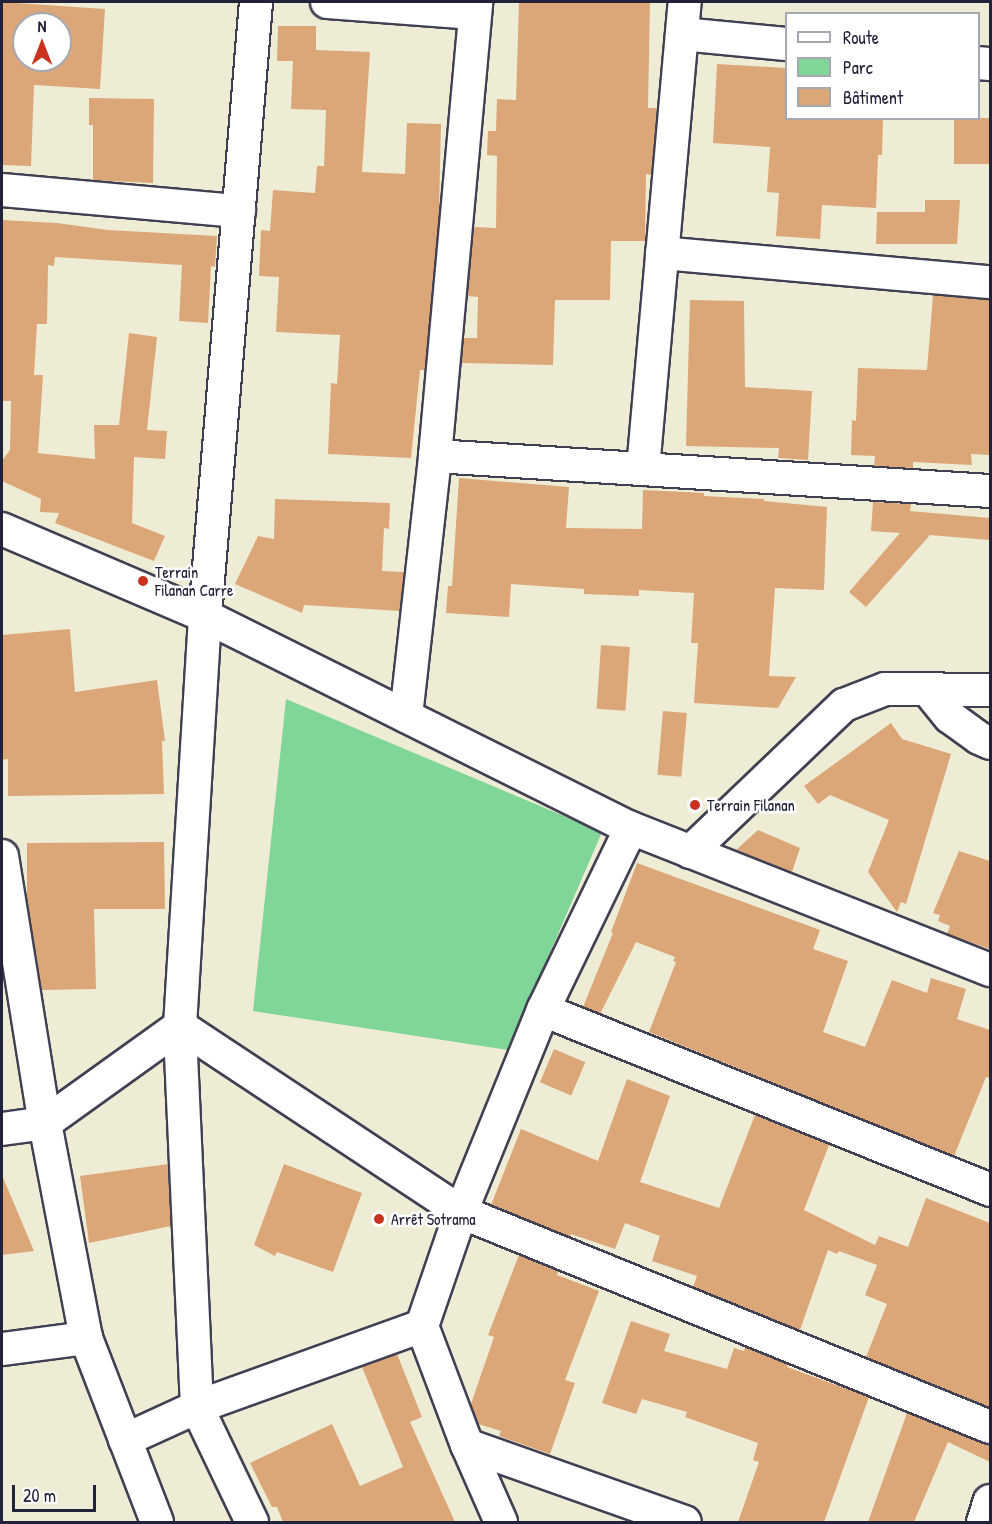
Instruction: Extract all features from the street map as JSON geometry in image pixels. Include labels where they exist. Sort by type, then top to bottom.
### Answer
[{"type":"street","points":[[252,1522],[197,1407],[180,1026],[205,616],[256,2]]},
{"type":"street","points":[[327,2],[475,7],[435,456],[406,716]]},
{"type":"street","points":[[643,470],[685,2]]},
{"type":"street","points":[[682,34],[785,44]]},
{"type":"street","points":[[2,190],[239,211]]},
{"type":"street","points":[[662,253],[990,282]]},
{"type":"street","points":[[435,456],[990,491]]},
{"type":"street","points":[[2,529],[205,616],[631,828],[990,970]]},
{"type":"street","points":[[690,852],[844,705],[885,689],[990,690]]},
{"type":"street","points":[[927,689],[951,717],[990,743]]},
{"type":"street","points":[[501,1522],[467,1445],[422,1326],[461,1212],[543,1010],[631,828]]},
{"type":"street","points":[[2,856],[45,1123],[86,1338],[157,1522]]},
{"type":"street","points":[[543,1010],[990,1190]]},
{"type":"street","points":[[2,1129],[45,1123],[180,1026]]},
{"type":"street","points":[[180,1026],[461,1212],[990,1427]]},
{"type":"street","points":[[125,1440],[197,1407],[422,1326]]},
{"type":"street","points":[[2,1349],[86,1338]]},
{"type":"street","points":[[467,1445],[686,1522]]},
{"type":"street","points":[[983,1522],[990,1501]]},
{"type":"green space","points":[[286,699],[602,832],[508,1050],[253,1011]]},
{"type":"building","points":[[2,2],[105,9],[100,89],[34,85],[31,166],[2,165]]},
{"type":"building","points":[[519,2],[650,2],[648,108],[657,108],[651,175],[646,174],[645,241],[611,241],[610,300],[555,300],[553,365],[461,363],[464,338],[477,338],[478,297],[467,296],[474,227],[496,228],[497,156],[487,155],[488,131],[496,131],[497,99],[516,100]]},
{"type":"building","points":[[278,26],[316,26],[316,50],[370,52],[362,172],[405,174],[407,123],[441,124],[439,212],[425,370],[420,370],[411,458],[328,454],[331,383],[337,384],[340,335],[276,332],[279,277],[259,276],[261,230],[270,231],[273,190],[315,193],[317,166],[324,166],[326,110],[291,109],[293,61],[277,61]]},
{"type":"building","points":[[717,64],[785,68],[785,120],[883,120],[882,155],[878,155],[876,208],[822,205],[820,239],[776,236],[779,193],[767,192],[770,147],[713,143]]},
{"type":"building","points":[[89,98],[154,99],[153,183],[93,180],[93,125],[89,125]]},
{"type":"building","points":[[990,118],[990,164],[954,164],[954,120]]},
{"type":"building","points":[[925,200],[960,200],[957,244],[876,244],[877,212],[925,212]]},
{"type":"building","points":[[2,220],[57,223],[108,230],[217,236],[215,267],[211,266],[208,323],[179,321],[182,265],[55,257],[54,266],[48,265],[47,324],[37,324],[34,375],[43,375],[38,453],[95,459],[94,425],[119,425],[129,333],[157,337],[147,430],[167,431],[165,459],[134,457],[132,523],[165,536],[154,561],[55,523],[59,513],[40,512],[41,499],[2,481],[2,461],[10,450],[11,401],[2,401]]},
{"type":"building","points":[[933,295],[990,300],[990,455],[971,454],[972,465],[913,462],[913,468],[874,466],[875,456],[851,455],[852,420],[856,421],[858,368],[927,370]]},
{"type":"building","points":[[690,300],[744,301],[745,387],[812,391],[808,460],[778,458],[779,448],[686,446]]},
{"type":"building","points":[[459,478],[569,487],[566,528],[642,529],[643,490],[704,493],[704,496],[764,499],[764,501],[827,507],[824,590],[775,588],[769,676],[796,677],[778,708],[694,703],[698,643],[691,643],[694,593],[639,590],[639,596],[584,594],[584,589],[511,584],[509,617],[446,613],[448,586],[452,586]]},
{"type":"building","points":[[275,499],[390,503],[389,529],[384,528],[382,571],[404,572],[400,611],[304,605],[302,613],[235,584],[258,536],[274,539]]},
{"type":"building","points":[[873,502],[911,504],[910,511],[990,518],[990,540],[930,535],[866,607],[849,592],[900,533],[871,531]]},
{"type":"building","points":[[70,629],[75,692],[157,680],[165,741],[162,741],[164,794],[8,796],[8,759],[2,760],[2,635]]},
{"type":"building","points":[[601,645],[630,647],[625,711],[597,709]]},
{"type":"building","points":[[663,711],[687,713],[681,777],[657,775]]},
{"type":"building","points":[[891,723],[902,739],[951,754],[906,904],[901,902],[897,912],[868,872],[889,820],[830,795],[818,804],[804,786]]},
{"type":"building","points":[[758,830],[800,848],[792,872],[736,850]]},
{"type":"building","points":[[164,842],[165,909],[94,909],[96,989],[42,990],[27,900],[27,843]]},
{"type":"building","points":[[959,851],[990,861],[990,949],[947,934],[950,926],[938,921],[940,915],[933,913]]},
{"type":"building","points":[[637,863],[820,930],[813,949],[848,961],[823,1032],[865,1047],[892,980],[927,993],[931,978],[966,989],[957,1019],[990,1030],[990,1078],[986,1077],[954,1156],[649,1032],[676,962],[673,961],[675,957],[636,942],[600,1014],[583,1007],[613,933],[611,932]]},
{"type":"building","points":[[554,1049],[585,1062],[571,1095],[540,1082]]},
{"type":"building","points":[[627,1079],[670,1096],[640,1182],[719,1208],[755,1115],[829,1145],[804,1210],[875,1245],[879,1236],[908,1247],[926,1198],[990,1223],[990,1408],[866,1357],[887,1304],[865,1295],[877,1265],[839,1251],[837,1254],[828,1250],[800,1330],[693,1287],[697,1276],[652,1261],[660,1236],[625,1223],[615,1249],[571,1234],[570,1237],[491,1205],[521,1129],[598,1161]]},
{"type":"building","points":[[168,1164],[171,1226],[89,1243],[80,1176]]},
{"type":"building","points":[[284,1164],[362,1193],[333,1272],[277,1252],[275,1256],[254,1245]]},
{"type":"building","points":[[2,1175],[34,1251],[2,1255]]},
{"type":"building","points":[[519,1255],[558,1271],[557,1275],[599,1291],[565,1380],[575,1383],[550,1454],[499,1436],[501,1431],[478,1424],[471,1404],[494,1337],[488,1335]]},
{"type":"building","points":[[631,1321],[670,1334],[664,1351],[727,1369],[734,1348],[744,1351],[745,1347],[788,1364],[787,1367],[869,1397],[824,1522],[738,1522],[759,1462],[753,1460],[758,1443],[685,1417],[687,1412],[642,1399],[636,1414],[602,1403]]},
{"type":"building","points":[[397,1354],[422,1417],[410,1422],[455,1522],[283,1522],[277,1507],[272,1507],[250,1463],[332,1424],[360,1486],[403,1467],[362,1367]]},
{"type":"building","points":[[907,1413],[990,1445],[990,1462],[948,1442],[914,1522],[868,1522]]},
{"type":"place","name":"Terrain Filanan Carre","points":[[143,581]]},
{"type":"place","name":"Terrain Filanan","points":[[695,805]]},
{"type":"place","name":"Arrêt Sotrama","points":[[379,1219]]}]
